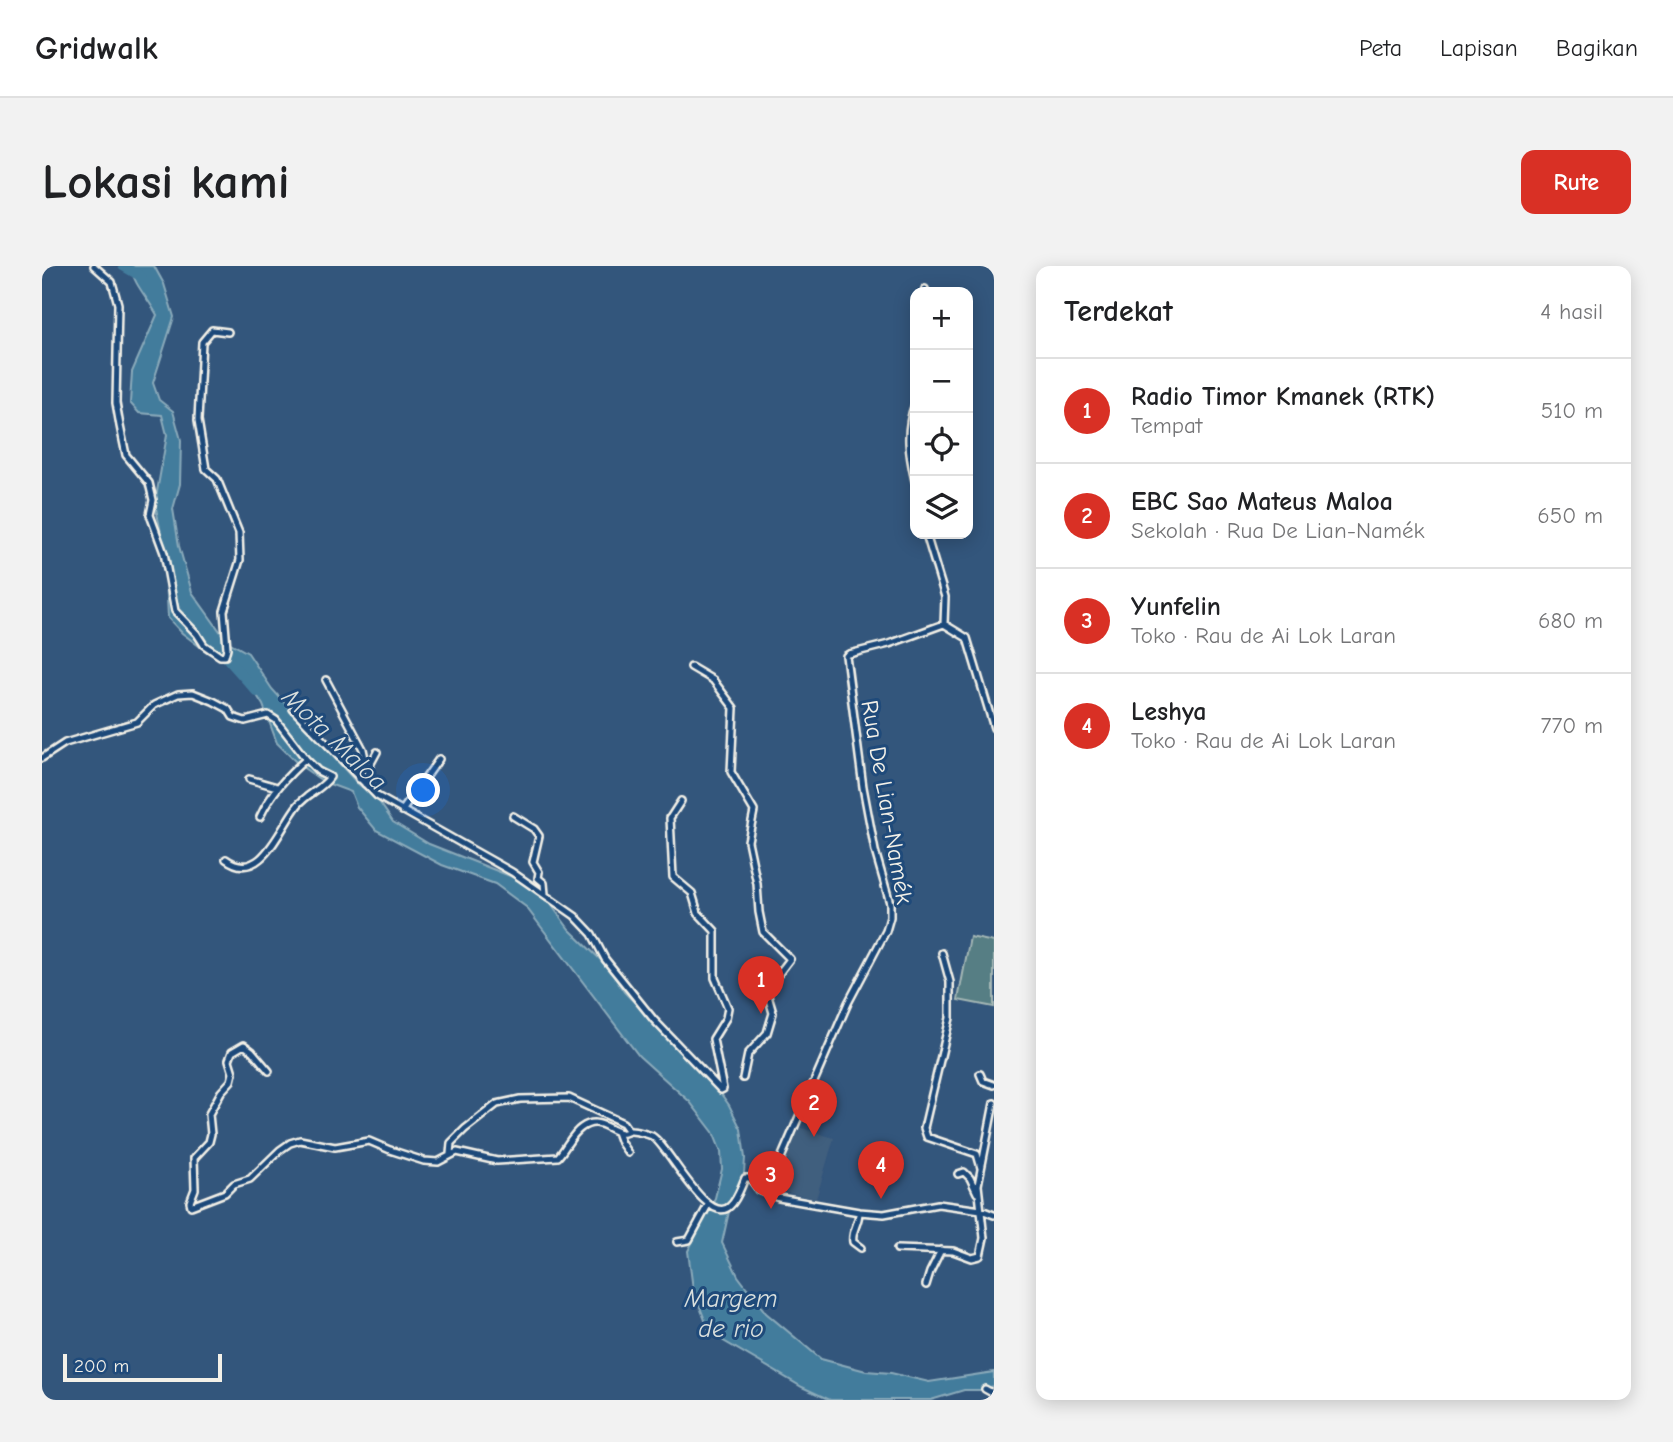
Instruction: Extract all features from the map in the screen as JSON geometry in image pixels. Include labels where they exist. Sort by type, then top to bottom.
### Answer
[{"type":"street","points":[[94,266],[112,282],[118,304],[116,403],[120,426],[126,455],[149,483],[153,500],[150,515],[164,553],[175,611],[204,645],[220,656],[225,656],[227,648],[224,611],[240,560],[239,533],[217,479],[206,469],[198,420],[202,342],[212,330],[228,332]]},
{"type":"street","points":[[913,413],[907,434],[914,476]]},
{"type":"street","points":[[928,539],[945,597],[944,624],[967,638],[994,728]]},
{"type":"street","name":"Rua De Lian-Namék","points":[[766,1193],[848,1003],[886,931],[890,918],[890,903],[875,851],[863,787],[846,656],[944,624]]},
{"type":"street","points":[[691,667],[713,680],[734,708],[731,772],[754,811],[748,841],[763,932],[790,959],[771,984],[768,996],[773,1013],[767,1033],[748,1054],[743,1078]]},
{"type":"street","points":[[326,680],[363,749],[365,758],[359,779]]},
{"type":"street","points":[[42,758],[65,743],[137,722],[154,705],[166,699],[192,693],[228,709],[233,717],[245,722],[268,715],[276,720],[306,759],[323,774],[328,775],[329,780],[298,805],[267,852],[250,866],[239,867],[226,859]]},
{"type":"street","points":[[293,709],[377,796],[448,835],[545,894],[575,916],[592,934],[605,960],[637,1000],[683,1052],[723,1090],[713,1039],[726,1018],[728,1008],[715,978],[715,931],[698,913],[692,893],[673,877],[670,818],[681,801]]},
{"type":"street","points":[[365,785],[370,765],[377,752]]},
{"type":"street","points":[[260,817],[278,787],[306,759]]},
{"type":"street","points":[[402,811],[439,759]]},
{"type":"street","points":[[249,779],[278,787]]},
{"type":"street","points":[[513,816],[538,833],[533,862],[539,872],[538,878],[544,883],[545,894]]},
{"type":"street","points":[[942,953],[950,982],[950,1018],[924,1128],[927,1137],[977,1154],[981,1168]]},
{"type":"street","points":[[269,1072],[244,1045],[232,1052],[229,1060],[233,1073],[231,1081],[209,1114],[209,1142],[194,1158],[195,1189],[191,1206],[225,1193],[239,1182],[250,1179],[280,1150],[300,1140],[335,1147],[369,1141],[424,1161],[438,1162],[450,1154],[462,1152],[497,1161],[558,1157],[579,1129],[590,1123],[601,1122],[625,1133],[628,1130]]},
{"type":"street","points":[[980,1074],[983,1081],[994,1085]]},
{"type":"street","points":[[450,1154],[451,1143],[497,1104],[520,1099],[569,1098],[623,1123],[628,1130],[651,1136],[661,1143],[686,1180],[708,1205],[724,1210],[729,1207],[745,1178],[750,1178],[759,1190],[794,1202],[859,1212],[884,1214],[938,1204],[981,1210],[994,1215]]},
{"type":"street","points":[[897,1249],[953,1251],[972,1258],[980,1256],[984,1238],[979,1196],[981,1168],[994,1103]]},
{"type":"street","points":[[615,1129],[628,1153]]},
{"type":"street","points":[[958,1174],[964,1172],[970,1178],[979,1196]]},
{"type":"street","points":[[677,1242],[690,1240],[708,1205]]},
{"type":"street","points":[[859,1212],[859,1219],[852,1234],[853,1242],[861,1248]]},
{"type":"street","points":[[926,1285],[941,1250]]},
{"type":"street","points":[[985,1390],[994,1394]]},
{"type":"shaded area","points":[[798,1127],[834,1138],[816,1199],[770,1189]]},
{"type":"green space","points":[[970,937],[994,942],[994,1007],[958,1000]]},
{"type":"water","name":"Margem de rio","points":[[130,266],[154,266],[164,284],[174,317],[153,383],[159,400],[173,411],[181,440],[180,484],[173,509],[179,546],[192,592],[227,641],[248,653],[272,689],[357,783],[378,800],[393,822],[429,844],[510,876],[544,895],[569,929],[609,968],[624,992],[710,1079],[729,1105],[741,1129],[745,1158],[744,1174],[732,1198],[722,1243],[738,1276],[766,1313],[821,1359],[866,1371],[891,1373],[929,1382],[994,1372],[994,1386],[980,1390],[964,1390],[931,1400],[830,1400],[802,1387],[710,1333],[693,1289],[688,1251],[715,1198],[722,1169],[721,1152],[713,1132],[690,1102],[639,1056],[526,907],[495,884],[442,865],[376,830],[357,807],[351,792],[324,782],[298,764],[277,743],[263,705],[239,667],[208,653],[168,618],[165,553],[155,503],[167,435],[162,415],[139,413],[130,403],[132,372],[157,315],[138,285]]},
{"type":"waterway","name":"Mota Maloa","points":[[123,266],[142,277]]},
{"type":"waterway","name":"Mota Maloa","points":[[225,656],[257,692]]},
{"type":"place","name":"Radio Timor Kmanek (RTK)","points":[[761,1014]]},
{"type":"place","name":"EBC Sao Mateus Maloa","points":[[814,1137]]},
{"type":"place","name":"Leshya","points":[[881,1199]]},
{"type":"place","name":"Yunfelin","points":[[771,1209]]}]
